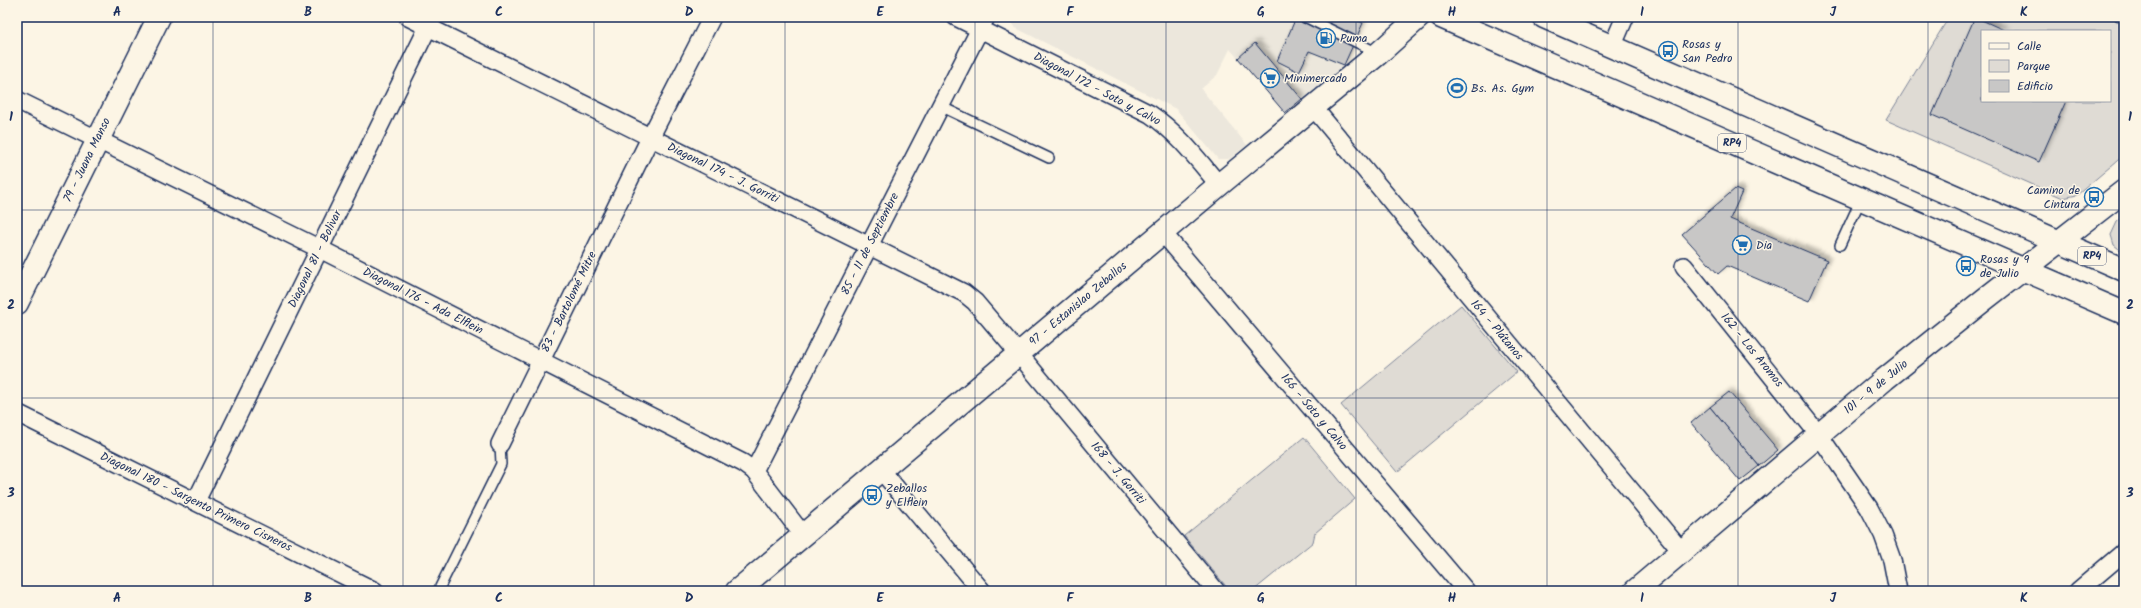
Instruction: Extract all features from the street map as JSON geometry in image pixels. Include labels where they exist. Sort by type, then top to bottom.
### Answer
[{"type":"street","name":"79 - Juana Manso","points":[[17,303],[159,17]]},
{"type":"street","name":"Diagonal 174 - J. Gorriti","points":[[408,17],[430,22],[651,136],[870,245],[964,294],[975,302],[1019,354]]},
{"type":"street","name":"83 - Bartolomé Mitre","points":[[500,444],[651,136],[712,17]]},
{"type":"street","name":"Diagonal 172 - Soto y Calvo","points":[[956,17],[983,23],[1166,124],[1219,185]]},
{"type":"street","name":"97 - Estanislao Zeballos","points":[[736,591],[1219,185],[1380,54],[1419,17]]},
{"type":"street","name":"RP4","points":[[1441,17],[2124,313]]},
{"type":"street","name":"RP4","points":[[1544,17],[2124,270]]},
{"type":"street","points":[[1612,47],[1620,18]]},
{"type":"street","name":"Diagonal 81 - Bolivar","points":[[196,501],[430,22]]},
{"type":"street","name":"85 - 11 de Septiembre","points":[[754,470],[983,23]]},
{"type":"street","name":"Diagonal 176 - Ada Elflein","points":[[17,100],[320,249],[743,463],[754,470],[803,535]]},
{"type":"street","name":"164 - Plátanos","points":[[1313,108],[1682,552]]},
{"type":"street","name":"101 - 9 de Julio","points":[[1635,591],[1819,435],[1883,377],[2060,242],[2124,191]]},
{"type":"street","name":"166 - Soto y Calvo","points":[[1163,232],[1466,591]]},
{"type":"street","name":"162 - Los Aromos","points":[[1684,266],[1819,435],[1869,508],[1883,535],[1892,560],[1898,591]]},
{"type":"street","name":"168 - J. Gorriti","points":[[1019,354],[1216,591]]},
{"type":"street","name":"Diagonal 180 - Sargento Primero Cisneros","points":[[17,413],[375,591]]},
{"type":"street","points":[[881,470],[982,591]]},
{"type":"street","points":[[2078,591],[2124,552]]},
{"type":"lane","points":[[1305,17],[1380,54]]},
{"type":"lane","points":[[940,106],[1049,158]]},
{"type":"lane","points":[[1840,245],[1861,198]]},
{"type":"lane","name":"83 - Bartolomé Mitre","points":[[438,591],[501,464],[500,444]]},
{"type":"shaded area","points":[[1011,17],[1350,17],[1363,23],[1344,65],[1285,113],[1230,49],[1217,75],[1201,89],[1247,145],[1229,159],[1218,159],[1176,109],[1014,27]]},
{"type":"green space","points":[[1949,17],[2124,17],[2124,155],[2077,195],[2063,198],[1886,120]]},
{"type":"green space","points":[[2124,216],[2124,253],[2114,245],[2111,235],[2117,222]]},
{"type":"green space","points":[[1461,305],[1517,372],[1397,472],[1341,405]]},
{"type":"green space","points":[[1304,437],[1355,499],[1315,533],[1313,542],[1253,591],[1230,591],[1184,536]]},
{"type":"building","points":[[1308,17],[1350,17],[1363,23],[1344,65],[1309,51],[1299,72],[1277,61],[1295,20],[1305,24]]},
{"type":"building","points":[[1975,17],[2004,30],[1981,30],[1981,102],[2066,102],[2039,162],[1932,115]]},
{"type":"building","points":[[2117,17],[2124,17],[2124,24],[2115,20]]},
{"type":"building","name":"Minimercado","points":[[1255,43],[1302,99],[1285,113],[1238,58]]},
{"type":"building","name":"Dia","points":[[1735,189],[1742,192],[1730,219],[1827,260],[1809,301],[1727,266],[1718,274],[1682,234]]},
{"type":"building","points":[[1729,392],[1778,450],[1759,466],[1710,407]]},
{"type":"building","points":[[1710,407],[1759,466],[1740,481],[1691,423]]},
{"type":"place","name":"Puma","points":[[1326,38]]},
{"type":"place","name":"Rosas y San Pedro","points":[[1668,51]]},
{"type":"place","name":"Minimercado","points":[[1270,78]]},
{"type":"place","name":"Bs. As. Gym","points":[[1457,88]]},
{"type":"place","name":"Camino de Cintura","points":[[2094,197]]},
{"type":"place","name":"Dia","points":[[1742,245]]},
{"type":"place","name":"Rosas y 9 de Julio","points":[[1966,266]]},
{"type":"place","name":"Zeballos y Elflein","points":[[872,495]]}]
